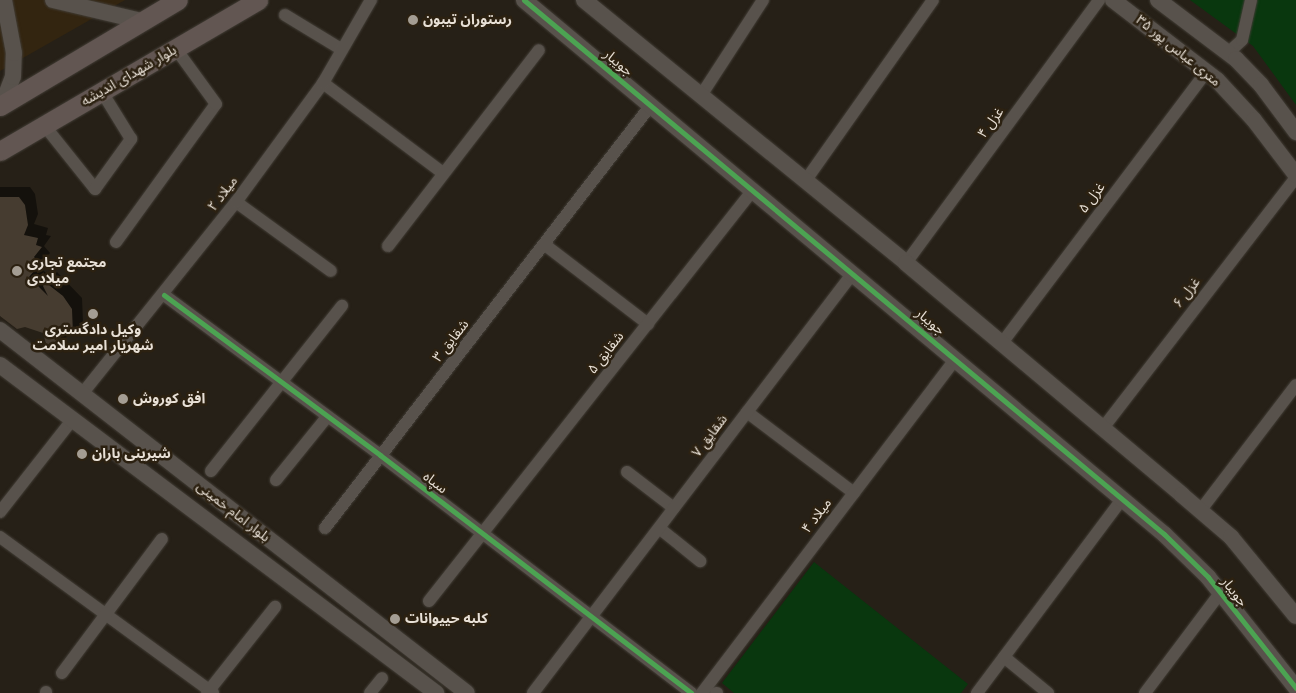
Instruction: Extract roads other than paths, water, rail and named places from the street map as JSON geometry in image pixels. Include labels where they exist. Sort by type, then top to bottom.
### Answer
[{"type":"main road","points":[[1,106],[178,0]]},
{"type":"main road","name":"بلوار شهدای اندیشه","points":[[0,150],[258,0]]},
{"type":"street","points":[[1,106],[13,76],[14,53],[4,0]]},
{"type":"street","points":[[53,0],[142,21]]},
{"type":"street","name":"میلاد ۲","points":[[82,394],[164,295],[236,202],[322,83],[370,0]]},
{"type":"street","name":"جویبار","points":[[524,0],[956,358],[1176,546],[1220,593],[1296,688]]},
{"type":"street","points":[[702,94],[763,0]]},
{"type":"street","points":[[806,180],[933,0]]},
{"type":"street","name":"غزل ۴","points":[[906,263],[1099,0]]},
{"type":"street","name":"۳۵ متری عباس پور","points":[[1113,0],[1207,71],[1236,100],[1296,176]]},
{"type":"street","name":"۳۵ متری عباس پور","points":[[1158,0],[1228,53],[1261,85],[1296,132]]},
{"type":"street","points":[[1228,53],[1242,40],[1251,0]]},
{"type":"street","name":"جویبار","points":[[594,3],[1200,510],[1231,537],[1294,610]]},
{"type":"street","points":[[286,16],[341,49]]},
{"type":"street","points":[[116,242],[216,104],[176,49]]},
{"type":"street","points":[[388,246],[539,50]]},
{"type":"street","name":"غزل ۵","points":[[1002,343],[1207,71]]},
{"type":"street","points":[[322,83],[443,173]]},
{"type":"street","points":[[44,125],[95,190],[131,139],[102,92]]},
{"type":"street","name":"شقایق ۳","points":[[325,528],[545,245],[650,105]]},
{"type":"street","name":"غزل ۶","points":[[1103,428],[1296,176]]},
{"type":"street","name":"شقایق ۵","points":[[429,601],[753,190]]},
{"type":"street","points":[[236,202],[331,271]]},
{"type":"street","points":[[545,245],[648,324]]},
{"type":"street","name":"شقایق ۷","points":[[533,693],[853,273]]},
{"type":"street","name":"سپاه","points":[[164,295],[380,455],[690,693]]},
{"type":"street","points":[[211,471],[283,383],[342,306]]},
{"type":"street","name":"بلوار امام خمینی","points":[[0,330],[467,693]]},
{"type":"street","name":"میلاد ۴","points":[[702,693],[956,358]]},
{"type":"street","name":"بلوار امام خمینی","points":[[0,366],[436,693]]},
{"type":"street","points":[[1200,510],[1296,385]]},
{"type":"street","points":[[747,412],[854,493]]},
{"type":"street","points":[[276,480],[327,417]]},
{"type":"street","points":[[0,512],[72,419]]},
{"type":"street","points":[[627,472],[674,508]]},
{"type":"street","points":[[977,693],[1122,499]]},
{"type":"street","points":[[659,528],[700,562]]},
{"type":"street","points":[[0,537],[210,692],[274,607]]},
{"type":"street","points":[[62,673],[162,539]]},
{"type":"street","points":[[1145,693],[1220,593]]},
{"type":"street","points":[[1004,657],[1048,693]]},
{"type":"street","points":[[370,693],[382,678]]},
{"type":"place","name":"رستوران تیبون","points":[[413,20]]},
{"type":"place","name":"مجتمع تجاری میلادی","points":[[17,271]]},
{"type":"place","name":"وکیل دادگستری شهریار امیر سلامت","points":[[93,314]]},
{"type":"place","name":"افق کوروش","points":[[123,399]]},
{"type":"place","name":"شیرینی باران","points":[[82,454]]},
{"type":"place","name":"کلبه حییوانات","points":[[395,619]]}]
